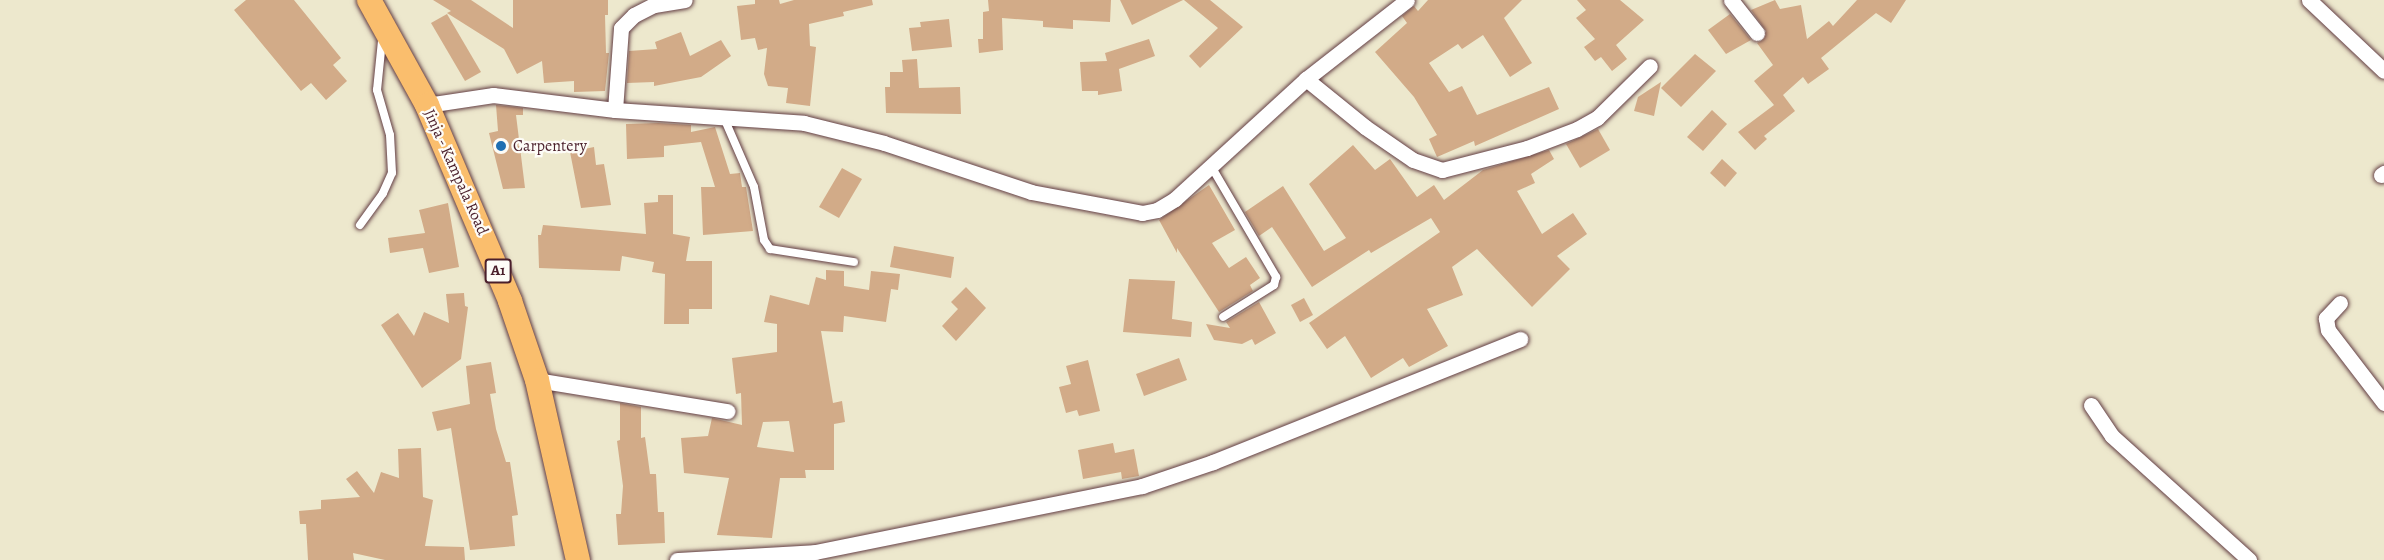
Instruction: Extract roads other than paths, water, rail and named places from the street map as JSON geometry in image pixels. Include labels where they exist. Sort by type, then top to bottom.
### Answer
[{"type":"highway","name":"Jinja - Kampala Road","points":[[375,9],[427,105],[476,216],[537,380],[578,560]]},
{"type":"street","points":[[615,110],[621,28],[634,15],[654,5],[685,0]]},
{"type":"street","points":[[427,105],[493,95],[615,110],[804,123],[884,143],[1031,192],[1125,213],[1156,210],[1175,199],[1306,79],[1407,0]]},
{"type":"street","points":[[1731,0],[1757,33]]},
{"type":"street","points":[[2310,0],[2383,69]]},
{"type":"street","points":[[1306,79],[1365,128],[1413,160],[1442,170],[1527,148],[1577,129],[1597,118],[1650,66]]},
{"type":"street","points":[[2340,303],[2326,318],[2328,330],[2384,404]]},
{"type":"street","points":[[677,560],[776,558],[815,552],[1142,486],[1214,462],[1520,339]]},
{"type":"street","points":[[537,380],[727,411]]},
{"type":"street","points":[[2091,405],[2112,436],[2249,560]]},
{"type":"lane","points":[[360,225],[383,193],[392,173],[390,135],[377,90],[383,58],[375,9]]},
{"type":"lane","points":[[724,118],[754,187],[764,240],[770,249],[854,262]]},
{"type":"lane","points":[[1211,166],[1276,277],[1274,285],[1223,317]]},
{"type":"place","name":"Carpentery","points":[[501,146]]}]
